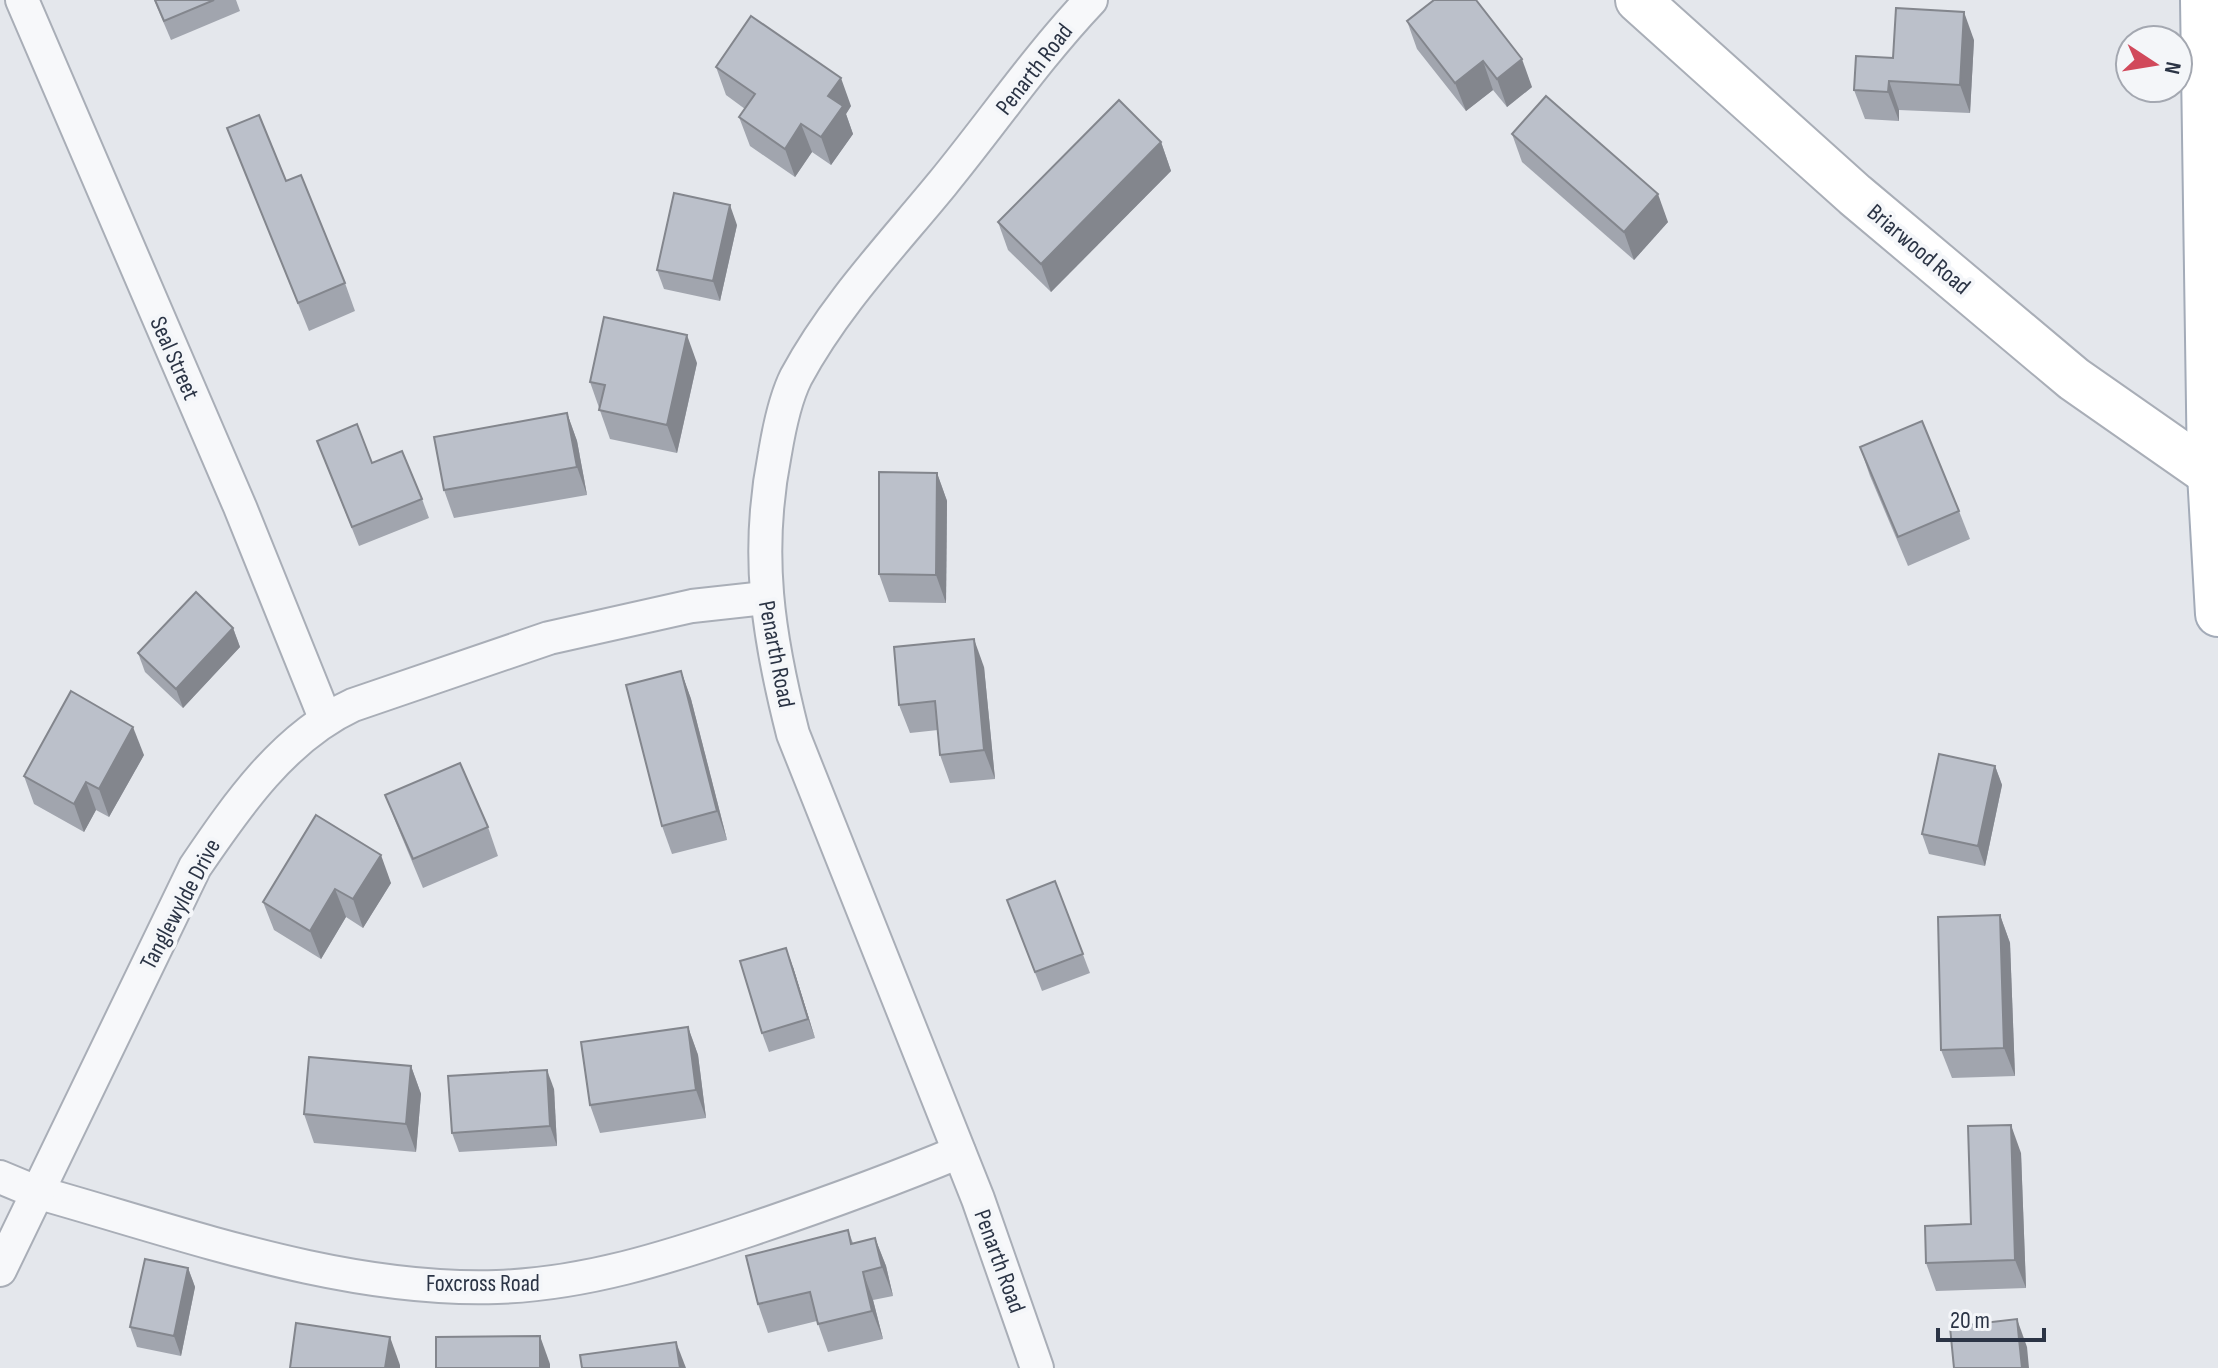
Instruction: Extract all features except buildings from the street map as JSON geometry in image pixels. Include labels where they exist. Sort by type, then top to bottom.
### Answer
[{"type":"street","name":"Seal Street","points":[[22,0],[240,507],[325,718]]},
{"type":"street","name":"Penarth Road","points":[[1037,1368],[959,1152],[793,734],[773,653],[765,598],[764,542],[768,487],[779,432],[795,379],[871,270],[1091,0]]},
{"type":"street","name":"Briarwood Road","points":[[1638,0],[1855,195],[2074,379],[2214,474]]},
{"type":"street","points":[[2203,0],[2218,614]]},
{"type":"street","name":"Tanglewylde Drive","points":[[0,1270],[195,867],[233,810],[300,738],[325,718],[549,638],[678,609],[765,598]]},
{"type":"street","name":"Foxcross Road","points":[[0,1177],[36,1192],[279,1260],[440,1286],[495,1287],[549,1284],[656,1262],[861,1192],[959,1152]]}]
